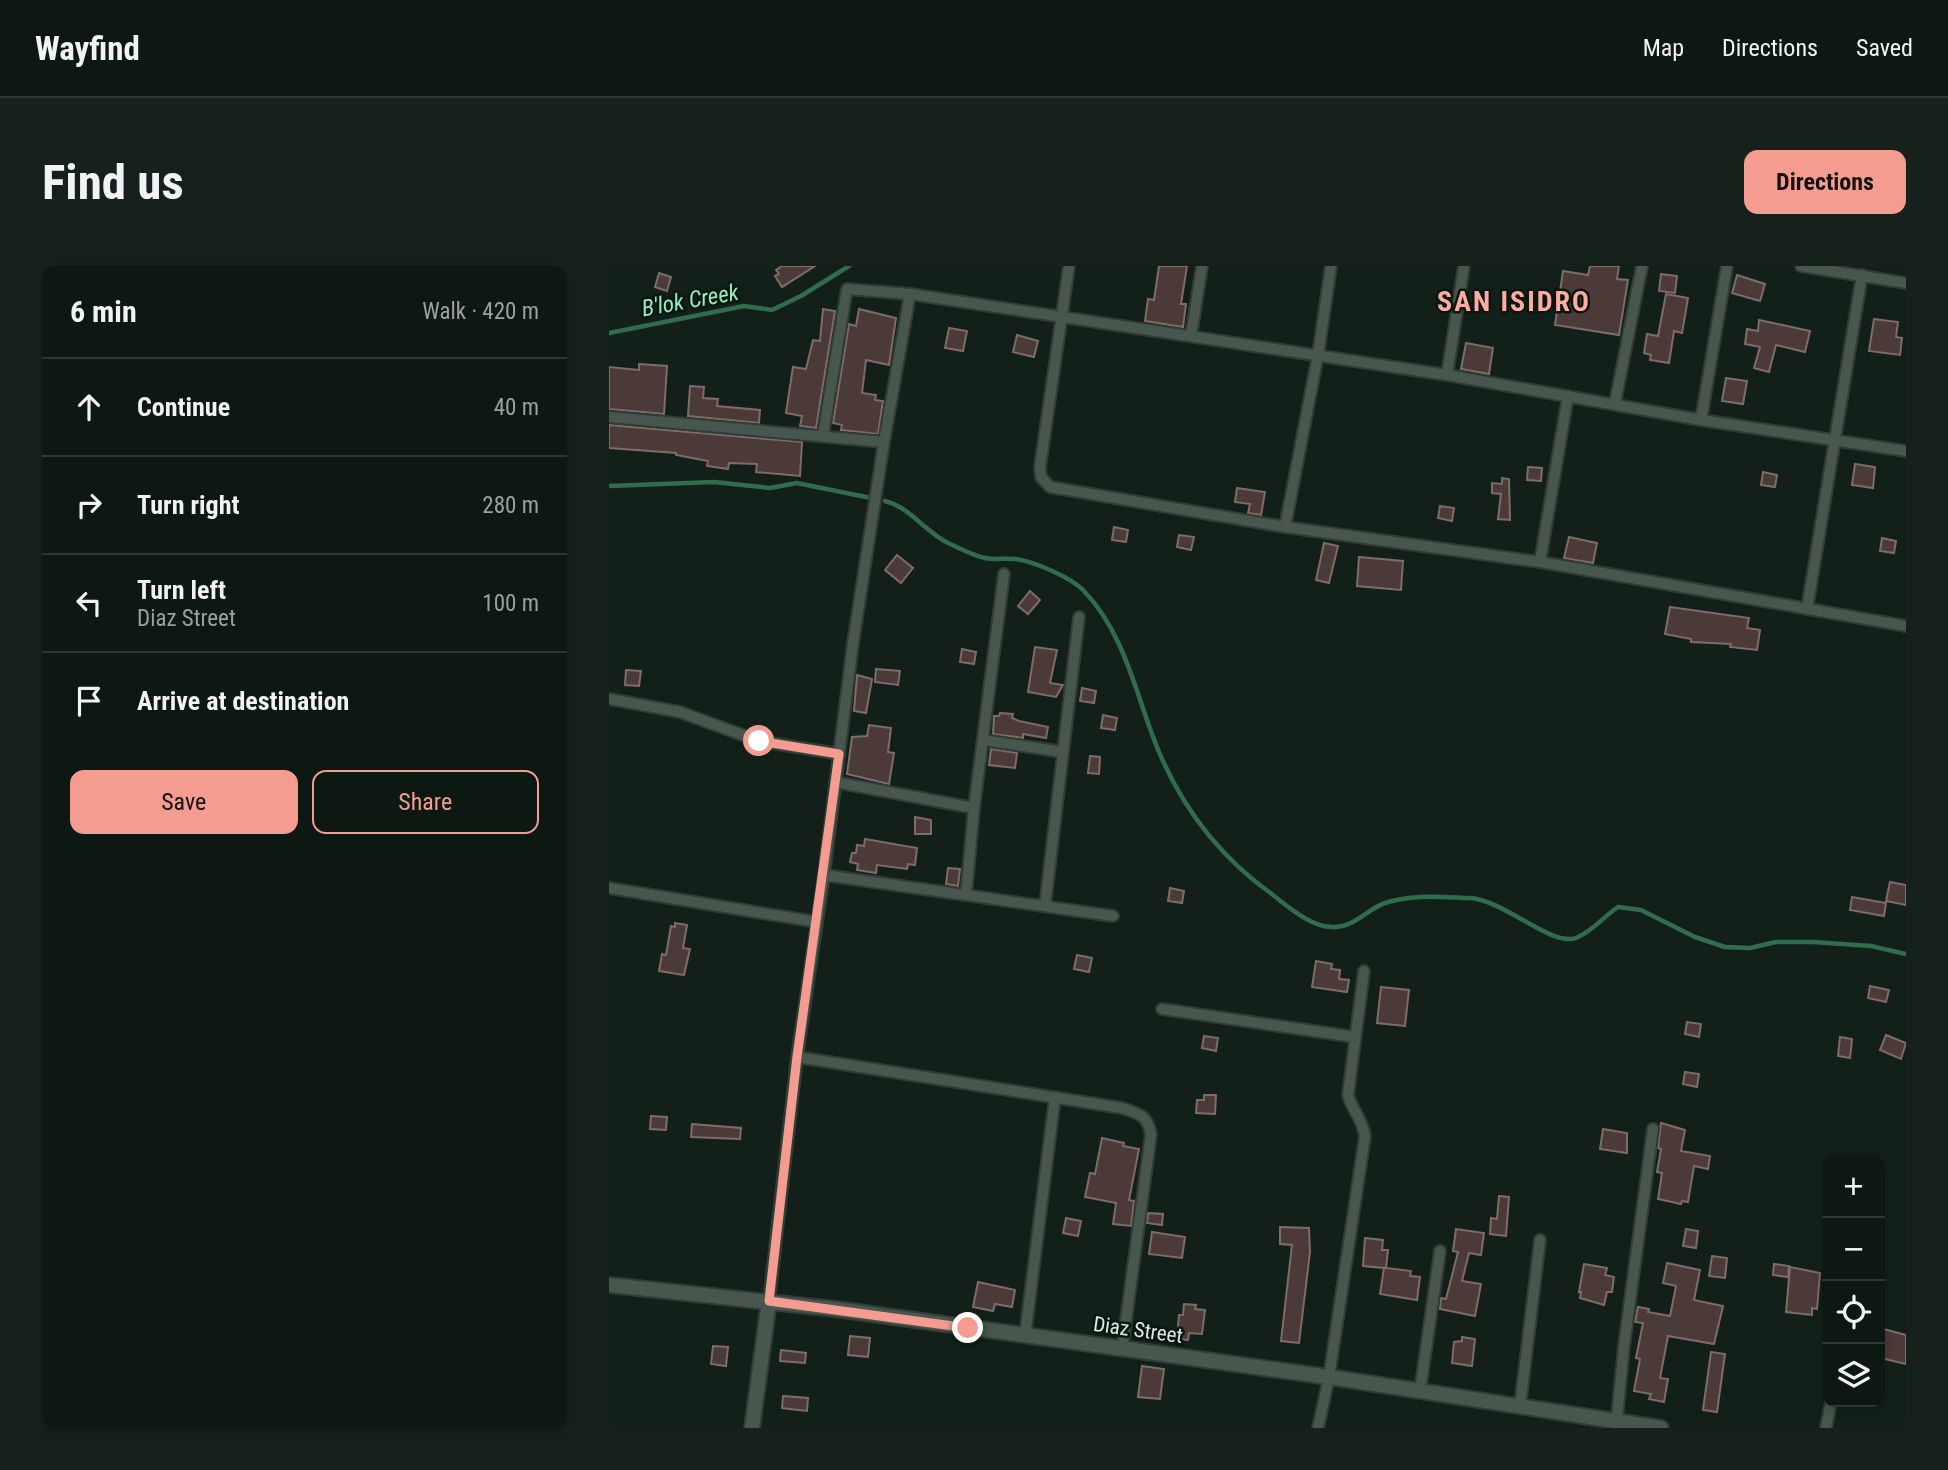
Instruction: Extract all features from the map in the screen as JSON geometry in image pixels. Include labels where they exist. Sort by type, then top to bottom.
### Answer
[{"type":"main road","name":"Diaz Street","points":[[609,1285],[769,1301],[1329,1377],[1520,1406],[1616,1425],[1661,1428]]},
{"type":"main road","points":[[752,1428],[769,1301]]},
{"type":"street","points":[[1069,266],[1040,467],[1045,483],[1058,490],[1285,527],[1539,562],[1906,626]]},
{"type":"street","points":[[1191,336],[1202,266]]},
{"type":"street","points":[[1285,527],[1318,355],[1331,266]]},
{"type":"street","points":[[1447,374],[1464,266]]},
{"type":"street","points":[[1615,403],[1642,266]]},
{"type":"street","points":[[1701,420],[1727,266]]},
{"type":"street","points":[[1801,266],[1906,283]]},
{"type":"street","points":[[1807,609],[1862,275]]},
{"type":"street","points":[[823,435],[847,289],[911,294],[1447,374],[1701,420],[1906,451]]},
{"type":"street","points":[[769,1301],[797,1057],[824,875],[853,643],[884,442],[911,294]]},
{"type":"street","points":[[1539,562],[1568,396]]},
{"type":"street","points":[[609,417],[884,442]]},
{"type":"street","points":[[966,895],[974,808],[1004,574]]},
{"type":"street","points":[[1045,906],[1079,617]]},
{"type":"street","points":[[609,699],[680,712],[759,741],[839,754]]},
{"type":"street","points":[[983,740],[1063,752]]},
{"type":"street","points":[[835,782],[974,808]]},
{"type":"street","points":[[824,875],[1113,916]]},
{"type":"street","points":[[609,888],[817,922]]},
{"type":"street","points":[[1318,1428],[1329,1377],[1365,1136],[1364,1127],[1348,1095],[1364,971]]},
{"type":"street","points":[[1161,1009],[1355,1037]]},
{"type":"street","points":[[797,1057],[1122,1108],[1139,1114],[1148,1122],[1151,1134],[1122,1350]]},
{"type":"street","points":[[1025,1336],[1055,1097]]},
{"type":"street","points":[[1616,1425],[1653,1129]]},
{"type":"street","points":[[1520,1406],[1540,1240]]},
{"type":"street","points":[[1420,1391],[1440,1251]]},
{"type":"street","points":[[1826,1428],[1830,1407]]},
{"type":"building","points":[[782,266],[815,266],[782,287],[775,276],[779,274],[776,270]]},
{"type":"building","points":[[1159,266],[1187,266],[1181,304],[1186,304],[1183,327],[1145,321],[1148,299],[1154,300]]},
{"type":"building","points":[[1590,266],[1619,266],[1617,279],[1628,280],[1619,335],[1555,325],[1563,271],[1588,275]]},
{"type":"building","points":[[659,273],[671,277],[667,291],[655,287]]},
{"type":"building","points":[[1661,274],[1677,276],[1675,293],[1659,291]]},
{"type":"building","points":[[1737,275],[1765,284],[1760,301],[1732,293]]},
{"type":"building","points":[[1666,294],[1688,298],[1682,333],[1674,331],[1669,363],[1650,360],[1651,355],[1644,353],[1647,334],[1658,336]]},
{"type":"building","points":[[823,309],[835,311],[816,428],[800,426],[802,416],[786,413],[793,367],[806,369],[813,340],[820,341]]},
{"type":"building","points":[[859,309],[896,318],[889,365],[866,360],[862,393],[876,395],[875,400],[883,401],[878,434],[841,430],[842,425],[833,423],[849,324],[856,326]]},
{"type":"building","points":[[1874,319],[1898,322],[1896,337],[1902,338],[1900,355],[1869,351]]},
{"type":"building","points":[[1759,320],[1810,331],[1805,352],[1776,345],[1769,372],[1754,368],[1760,347],[1745,344],[1747,329],[1758,331]]},
{"type":"building","points":[[949,328],[967,331],[963,351],[945,348]]},
{"type":"building","points":[[1017,335],[1038,341],[1034,357],[1013,352]]},
{"type":"building","points":[[1466,343],[1493,348],[1489,374],[1461,369]]},
{"type":"building","points":[[639,364],[667,366],[664,414],[609,409],[609,367],[639,370]]},
{"type":"building","points":[[1726,378],[1747,381],[1743,404],[1722,401]]},
{"type":"building","points":[[690,386],[704,387],[703,398],[718,399],[717,406],[760,410],[759,423],[688,416]]},
{"type":"building","points":[[609,425],[802,442],[800,476],[756,472],[757,464],[729,463],[728,469],[707,466],[708,461],[676,453],[609,448]]},
{"type":"building","points":[[1855,464],[1875,467],[1873,488],[1852,485]]},
{"type":"building","points":[[1528,467],[1542,468],[1541,481],[1527,480]]},
{"type":"building","points":[[1763,472],[1777,475],[1775,487],[1761,485]]},
{"type":"building","points":[[1502,478],[1509,479],[1510,520],[1498,519],[1501,494],[1492,493],[1492,483],[1502,484]]},
{"type":"building","points":[[1237,488],[1265,492],[1261,515],[1248,513],[1250,504],[1235,502]]},
{"type":"building","points":[[1440,506],[1454,508],[1452,521],[1438,518]]},
{"type":"building","points":[[1114,527],[1128,530],[1126,542],[1112,540]]},
{"type":"building","points":[[1179,535],[1194,537],[1191,550],[1177,547]]},
{"type":"building","points":[[1569,537],[1597,543],[1593,563],[1564,558]]},
{"type":"building","points":[[1882,538],[1896,541],[1894,553],[1880,551]]},
{"type":"building","points":[[1324,543],[1338,546],[1329,583],[1316,580]]},
{"type":"building","points":[[897,555],[913,568],[901,583],[885,570]]},
{"type":"building","points":[[1359,557],[1403,561],[1401,590],[1357,586]]},
{"type":"building","points":[[1030,591],[1040,600],[1028,614],[1018,606]]},
{"type":"building","points":[[1670,607],[1749,618],[1747,628],[1760,630],[1757,650],[1730,647],[1731,644],[1691,642],[1691,639],[1665,634]]},
{"type":"building","points":[[1035,647],[1057,650],[1050,683],[1063,685],[1056,697],[1028,692]]},
{"type":"building","points":[[962,649],[976,652],[974,664],[960,662]]},
{"type":"building","points":[[876,669],[900,671],[898,685],[875,682]]},
{"type":"building","points":[[626,670],[641,671],[639,686],[625,685]]},
{"type":"building","points":[[857,675],[872,679],[866,713],[854,711]]},
{"type":"building","points":[[1082,688],[1096,691],[1094,703],[1080,701]]},
{"type":"building","points":[[1000,713],[1013,714],[1012,718],[1019,721],[1048,727],[1046,738],[1023,734],[1023,738],[993,734],[994,716],[999,716]]},
{"type":"building","points":[[1103,715],[1117,718],[1115,730],[1101,728]]},
{"type":"building","points":[[869,725],[891,728],[888,752],[894,753],[889,784],[847,774],[852,737],[867,736]]},
{"type":"building","points":[[991,749],[1017,753],[1015,768],[989,765]]},
{"type":"building","points":[[1090,756],[1100,757],[1099,774],[1088,773]]},
{"type":"building","points":[[915,817],[931,820],[931,834],[915,834]]},
{"type":"building","points":[[865,839],[917,848],[915,865],[908,864],[907,869],[877,865],[876,873],[857,870],[858,864],[850,862],[852,853],[856,853],[857,845],[864,846]]},
{"type":"building","points":[[948,868],[960,869],[958,886],[946,884]]},
{"type":"building","points":[[1890,882],[1906,885],[1906,905],[1886,901]]},
{"type":"building","points":[[1170,888],[1184,891],[1182,903],[1168,901]]},
{"type":"building","points":[[1852,897],[1886,903],[1884,916],[1850,910]]},
{"type":"building","points":[[675,923],[687,925],[683,948],[690,949],[684,975],[659,971],[662,954],[666,955],[671,926],[675,927]]},
{"type":"building","points":[[1077,955],[1092,958],[1089,972],[1074,969]]},
{"type":"building","points":[[1316,961],[1332,964],[1331,969],[1340,970],[1339,979],[1349,980],[1347,992],[1312,987]]},
{"type":"building","points":[[1870,986],[1889,990],[1886,1002],[1868,998]]},
{"type":"building","points":[[1381,987],[1409,990],[1405,1026],[1377,1023]]},
{"type":"building","points":[[1687,1022],[1701,1024],[1699,1037],[1685,1034]]},
{"type":"building","points":[[1886,1035],[1906,1043],[1901,1059],[1880,1050]]},
{"type":"building","points":[[1204,1036],[1218,1038],[1216,1051],[1202,1048]]},
{"type":"building","points":[[1840,1037],[1852,1039],[1850,1058],[1838,1056]]},
{"type":"building","points":[[1685,1072],[1699,1074],[1697,1087],[1683,1084]]},
{"type":"building","points":[[1204,1095],[1216,1095],[1215,1114],[1196,1113],[1197,1100],[1204,1100]]},
{"type":"building","points":[[651,1116],[667,1117],[666,1130],[650,1129]]},
{"type":"building","points":[[1661,1123],[1685,1130],[1681,1151],[1710,1156],[1708,1169],[1694,1166],[1688,1202],[1682,1201],[1681,1204],[1658,1199],[1662,1173],[1657,1172],[1661,1149],[1658,1148]]},
{"type":"building","points":[[692,1124],[741,1128],[740,1139],[691,1137]]},
{"type":"building","points":[[1603,1129],[1627,1133],[1627,1153],[1600,1149]]},
{"type":"building","points":[[1102,1138],[1139,1149],[1129,1200],[1134,1201],[1131,1226],[1113,1224],[1116,1203],[1085,1197],[1090,1173],[1095,1174]]},
{"type":"building","points":[[1499,1196],[1509,1197],[1506,1236],[1490,1234],[1491,1218],[1497,1219]]},
{"type":"building","points":[[1148,1213],[1163,1214],[1162,1225],[1147,1223]]},
{"type":"building","points":[[1066,1218],[1081,1221],[1078,1236],[1063,1233]]},
{"type":"building","points":[[1280,1227],[1309,1228],[1310,1252],[1299,1343],[1281,1341],[1292,1245],[1280,1244]]},
{"type":"building","points":[[1456,1229],[1484,1233],[1481,1255],[1469,1253],[1462,1281],[1481,1284],[1475,1316],[1440,1309],[1441,1298],[1446,1299],[1458,1252],[1453,1251]]},
{"type":"building","points":[[1686,1229],[1698,1231],[1696,1248],[1683,1246]]},
{"type":"building","points":[[1152,1232],[1185,1237],[1182,1258],[1149,1254]]},
{"type":"building","points":[[1365,1238],[1383,1240],[1382,1250],[1388,1250],[1386,1268],[1411,1271],[1410,1276],[1420,1277],[1417,1300],[1380,1294],[1384,1268],[1363,1266]]},
{"type":"building","points":[[1712,1256],[1727,1258],[1725,1278],[1709,1276]]},
{"type":"building","points":[[1667,1263],[1700,1270],[1694,1300],[1723,1306],[1714,1344],[1668,1336],[1660,1378],[1668,1379],[1664,1402],[1649,1399],[1651,1394],[1634,1391],[1640,1359],[1636,1358],[1643,1323],[1635,1322],[1638,1307],[1649,1309],[1648,1312],[1670,1316],[1676,1286],[1663,1283]]},
{"type":"building","points":[[1584,1264],[1607,1268],[1605,1275],[1614,1277],[1612,1292],[1607,1292],[1604,1305],[1580,1298]]},
{"type":"building","points":[[1774,1264],[1789,1266],[1788,1277],[1773,1275]]},
{"type":"building","points":[[1790,1267],[1820,1273],[1817,1309],[1812,1308],[1812,1315],[1786,1312]]},
{"type":"building","points":[[978,1282],[1015,1290],[1012,1307],[995,1304],[993,1311],[973,1307]]},
{"type":"building","points":[[1184,1304],[1196,1305],[1195,1309],[1205,1310],[1202,1334],[1189,1333],[1188,1340],[1177,1339],[1179,1315],[1183,1315]]},
{"type":"building","points":[[1885,1329],[1906,1335],[1906,1364],[1885,1359]]},
{"type":"building","points":[[850,1336],[870,1338],[868,1357],[848,1355]]},
{"type":"building","points":[[1462,1337],[1475,1339],[1472,1366],[1452,1363],[1454,1342],[1462,1341]]},
{"type":"building","points":[[713,1346],[728,1347],[726,1366],[711,1364]]},
{"type":"building","points":[[781,1350],[806,1353],[805,1363],[780,1361]]},
{"type":"building","points":[[1711,1352],[1725,1354],[1717,1412],[1703,1410]]},
{"type":"building","points":[[1142,1366],[1164,1369],[1160,1399],[1138,1397]]},
{"type":"building","points":[[783,1396],[808,1398],[807,1411],[782,1408]]},
{"type":"waterway","name":"B'lok Creek","points":[[609,333],[744,306],[772,310],[801,296],[849,266]]},
{"type":"waterway","points":[[609,486],[714,482],[770,488],[797,483],[871,498]]},
{"type":"waterway","points":[[885,501],[902,509],[941,539],[967,552],[985,558],[1016,559],[1033,563],[1061,575],[1083,590],[1098,607],[1120,646],[1159,752],[1192,813],[1221,849],[1254,881],[1294,911],[1317,924],[1341,927],[1378,906],[1406,898],[1469,898],[1497,906],[1540,930],[1566,939],[1582,935],[1618,907],[1641,910],[1695,937],[1725,947],[1750,948],[1776,942],[1813,942],[1871,946],[1906,954]]},
{"type":"district","name":"SAN ISIDRO","points":[[1514,301]]},
{"type":"route","points":[[759,741],[839,754],[797,1057],[769,1301],[968,1328]]}]
